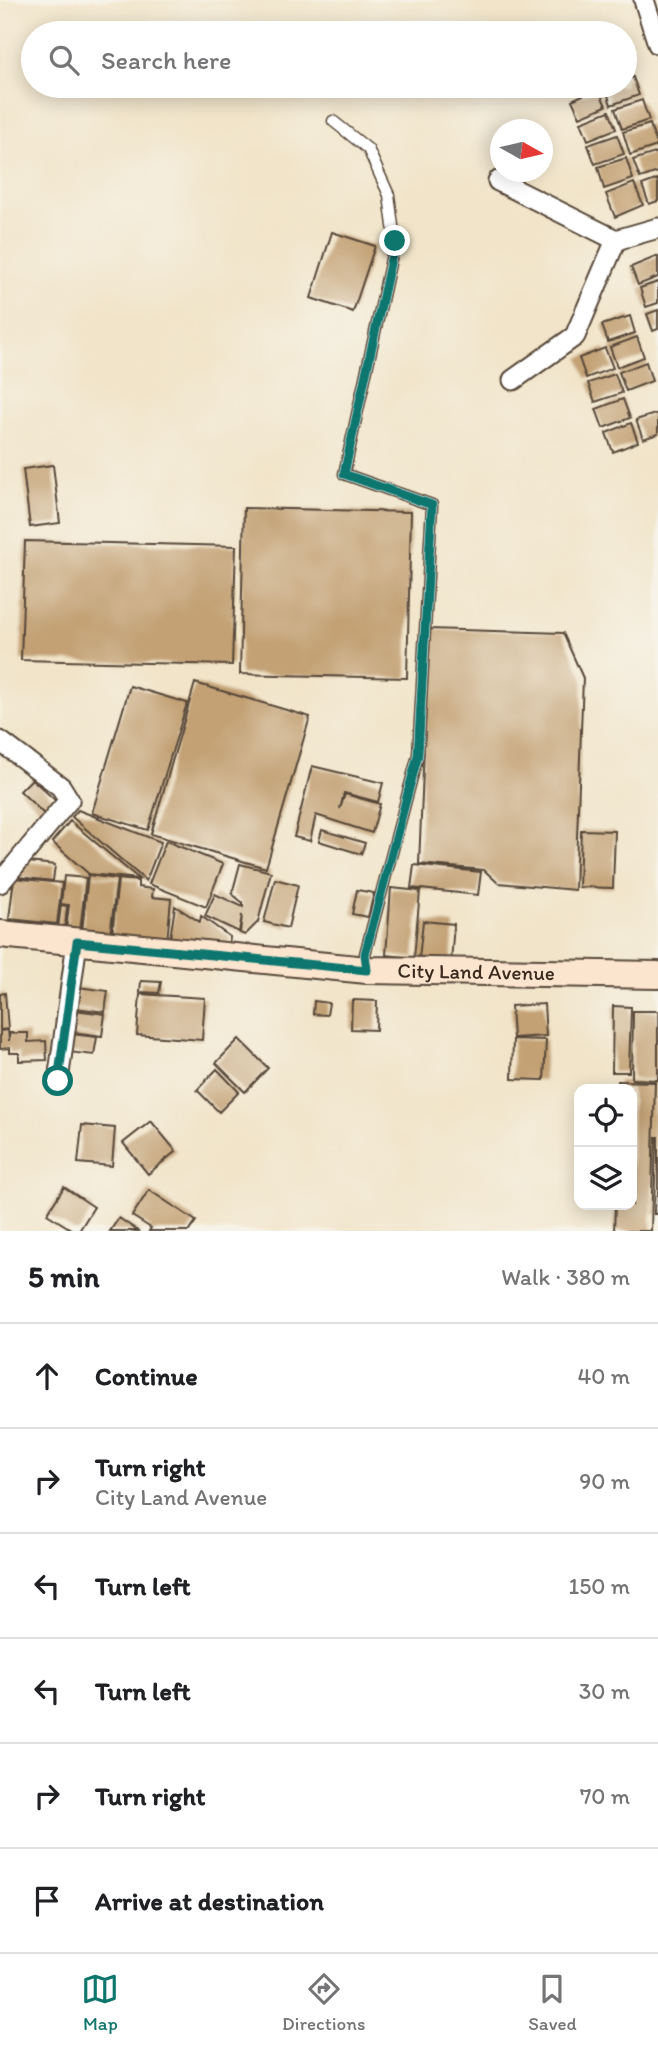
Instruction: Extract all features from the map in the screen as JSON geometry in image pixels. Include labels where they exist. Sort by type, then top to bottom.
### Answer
[{"type":"street","points":[[644,0],[658,44]]},
{"type":"street","points":[[500,182],[616,240],[658,228]]},
{"type":"street","points":[[513,380],[575,336],[616,240]]},
{"type":"street","points":[[0,741],[61,787],[69,800],[0,883]]},
{"type":"street","name":"City Land Avenue","points":[[0,934],[367,970],[658,975]]},
{"type":"street","points":[[58,1081],[77,942]]},
{"type":"lane","points":[[333,121],[368,149],[389,195],[395,241],[344,474],[432,505],[418,755],[365,954],[367,970]]},
{"type":"building","points":[[602,98],[606,106],[580,117],[572,100]]},
{"type":"building","points":[[609,98],[631,98],[611,105]]},
{"type":"building","points":[[642,100],[649,120],[622,129],[615,109]]},
{"type":"building","points":[[609,111],[616,129],[588,140],[581,122]]},
{"type":"building","points":[[650,124],[657,146],[630,155],[623,132]]},
{"type":"building","points":[[617,135],[624,154],[595,164],[588,145]]},
{"type":"building","points":[[658,152],[658,172],[640,178],[633,160]]},
{"type":"building","points":[[626,158],[633,179],[604,189],[598,167]]},
{"type":"building","points":[[658,179],[658,201],[649,204],[642,185]]},
{"type":"building","points":[[634,183],[643,205],[615,217],[606,194]]},
{"type":"building","points":[[332,232],[375,246],[353,312],[311,298]]},
{"type":"building","points":[[658,256],[658,277],[638,285],[631,267]]},
{"type":"building","points":[[658,282],[658,303],[646,307],[640,288]]},
{"type":"building","points":[[658,310],[658,329],[653,331],[647,314]]},
{"type":"building","points":[[630,316],[635,333],[608,342],[602,325]]},
{"type":"building","points":[[637,337],[644,357],[617,367],[610,347]]},
{"type":"building","points":[[605,348],[613,368],[586,378],[579,358]]},
{"type":"building","points":[[646,362],[652,381],[626,391],[619,372]]},
{"type":"building","points":[[615,374],[622,393],[595,402],[588,383]]},
{"type":"building","points":[[623,399],[630,418],[603,428],[596,409]]},
{"type":"building","points":[[658,413],[658,434],[643,439],[636,420]]},
{"type":"building","points":[[631,423],[638,442],[613,452],[606,433]]},
{"type":"building","points":[[53,465],[60,523],[30,527],[23,469]]},
{"type":"building","points":[[244,508],[411,512],[407,678],[240,674]]},
{"type":"building","points":[[25,541],[236,546],[232,665],[21,660]]},
{"type":"building","points":[[429,629],[563,633],[583,678],[575,890],[498,883],[484,870],[419,864]]},
{"type":"building","points":[[195,683],[310,717],[266,868],[151,834]]},
{"type":"building","points":[[130,686],[187,703],[148,830],[92,813]]},
{"type":"building","points":[[312,766],[383,783],[378,802],[344,793],[340,809],[345,794],[380,804],[372,833],[316,815],[310,841],[294,837]]},
{"type":"building","points":[[32,779],[56,801],[44,814],[20,791]]},
{"type":"building","points":[[78,810],[161,842],[146,881],[72,817]]},
{"type":"building","points":[[70,821],[139,879],[89,874],[52,842]]},
{"type":"building","points":[[322,830],[365,843],[361,854],[319,841]]},
{"type":"building","points":[[581,830],[615,831],[613,888],[579,887]]},
{"type":"building","points":[[166,841],[223,864],[206,907],[149,884]]},
{"type":"building","points":[[28,862],[55,865],[53,881],[17,877]]},
{"type":"building","points":[[240,864],[271,872],[258,922],[245,935],[240,933],[242,915],[239,932],[205,916],[215,894],[243,907],[243,903],[232,894]]},
{"type":"building","points":[[414,865],[481,872],[478,895],[411,888]]},
{"type":"building","points":[[88,875],[117,879],[110,935],[82,932]]},
{"type":"building","points":[[64,876],[86,878],[80,931],[66,929],[69,905],[61,904]]},
{"type":"building","points":[[14,878],[62,883],[57,924],[9,919]]},
{"type":"building","points":[[118,879],[138,881],[138,887],[153,889],[152,897],[171,899],[167,942],[112,936]]},
{"type":"building","points":[[275,879],[298,885],[288,928],[264,922]]},
{"type":"building","points":[[391,888],[420,891],[414,958],[386,955]]},
{"type":"building","points":[[357,890],[374,893],[368,917],[352,914]]},
{"type":"building","points":[[61,905],[67,906],[65,929],[58,928]]},
{"type":"building","points":[[175,906],[200,922],[201,916],[230,937],[228,954],[169,945]]},
{"type":"building","points":[[423,921],[454,924],[451,962],[419,959]]},
{"type":"building","points":[[141,981],[161,982],[159,993],[140,992]]},
{"type":"building","points":[[78,987],[108,991],[105,1012],[75,1008]]},
{"type":"building","points":[[5,993],[8,1029],[0,1030],[0,994]]},
{"type":"building","points":[[140,994],[205,998],[202,1040],[137,1035]]},
{"type":"building","points":[[352,1000],[377,1001],[376,1030],[351,1029]]},
{"type":"building","points":[[314,1001],[329,1003],[327,1015],[313,1014]]},
{"type":"building","points":[[544,1004],[546,1036],[513,1038],[511,1006]]},
{"type":"building","points":[[613,1006],[631,1007],[629,1072],[612,1072]]},
{"type":"building","points":[[75,1010],[105,1014],[102,1036],[73,1032]]},
{"type":"building","points":[[633,1011],[658,1011],[658,1080],[632,1079]]},
{"type":"building","points":[[8,1030],[9,1041],[10,1033],[28,1033],[28,1042],[46,1041],[47,1060],[19,1061],[19,1053],[10,1053],[10,1048],[0,1049],[0,1031]]},
{"type":"building","points":[[71,1034],[97,1037],[94,1055],[68,1052]]},
{"type":"building","points":[[239,1039],[268,1068],[245,1092],[216,1063]]},
{"type":"building","points":[[513,1039],[546,1040],[544,1080],[512,1079]]},
{"type":"building","points":[[217,1069],[239,1092],[219,1112],[197,1090]]},
{"type":"building","points":[[618,1081],[655,1082],[651,1231],[614,1231],[615,1210],[637,1210],[637,1084],[618,1084]]},
{"type":"building","points":[[151,1121],[176,1151],[148,1174],[123,1143]]},
{"type":"building","points":[[82,1125],[115,1128],[112,1166],[78,1163]]},
{"type":"building","points":[[656,1137],[658,1214],[654,1214]]},
{"type":"building","points":[[64,1187],[94,1207],[79,1231],[74,1231],[47,1214]]},
{"type":"building","points":[[149,1190],[196,1221],[189,1231],[149,1231],[151,1228],[132,1216]]},
{"type":"building","points":[[119,1218],[138,1231],[110,1231]]},
{"type":"route","points":[[58,1081],[77,942],[367,970],[365,954],[418,755],[432,505],[344,474],[395,241]]}]
